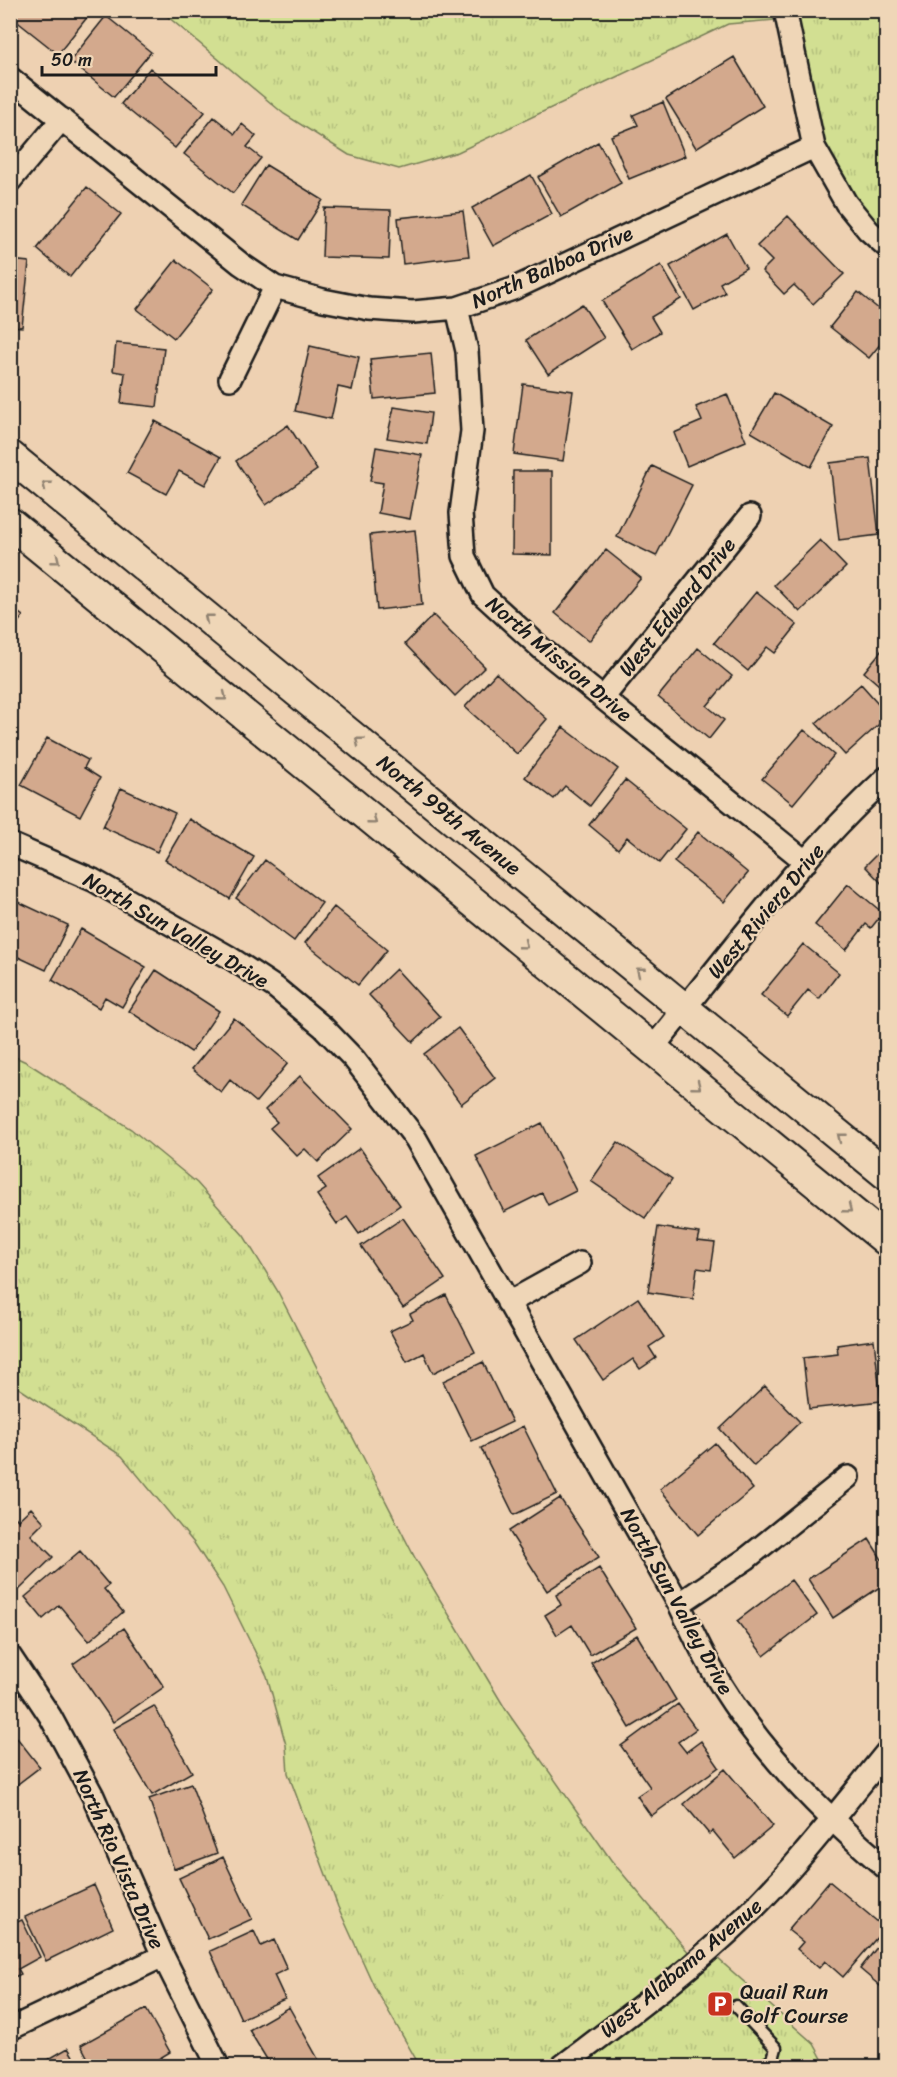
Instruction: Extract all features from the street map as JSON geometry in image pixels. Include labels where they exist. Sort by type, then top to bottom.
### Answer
[{"type":"main road","name":"North 99th Avenue","points":[[13,465],[685,1008],[886,1174]]},
{"type":"main road","points":[[10,523],[886,1240]]},
{"type":"street","points":[[785,10],[814,147],[846,202],[868,230],[886,246]]},
{"type":"street","name":"North Balboa Drive","points":[[10,78],[241,264],[275,287],[369,309],[413,312],[457,308],[513,289],[814,147]]},
{"type":"street","points":[[10,181],[62,119]]},
{"type":"street","points":[[230,379],[275,287]]},
{"type":"street","name":"North Mission Drive","points":[[457,308],[467,351],[472,431],[461,513],[464,556],[483,595],[542,649],[806,862]]},
{"type":"street","name":"West Edward Drive","points":[[603,698],[750,516]]},
{"type":"street","name":"West Riviera Drive","points":[[652,1049],[806,862],[861,801],[886,778]]},
{"type":"street","name":"North Sun Valley Drive","points":[[10,844],[93,880],[162,918],[276,988],[323,1027],[382,1091],[416,1138],[679,1604],[710,1666],[745,1721],[797,1783],[832,1819],[886,1868]]},
{"type":"street","points":[[508,1303],[580,1263]]},
{"type":"street","points":[[679,1604],[746,1559],[848,1477]]},
{"type":"street","name":"North Rio Vista Drive","points":[[14,1668],[50,1716],[93,1796],[163,1956],[218,2067]]},
{"type":"street","name":"West Alabama Avenue","points":[[562,2067],[746,1916],[832,1819],[886,1753]]},
{"type":"street","points":[[10,2029],[163,1956]]},
{"type":"lane","points":[[736,2006],[776,2048],[773,2059],[763,2067]]},
{"type":"green space","points":[[161,11],[886,11],[886,246],[814,147],[786,19],[728,24],[458,152],[399,169],[349,155],[284,114]]},
{"type":"green space","name":"Quail Run Golf Course","points":[[11,1055],[26,1062],[131,1129],[197,1183],[244,1236],[277,1290],[415,1558],[506,1710],[611,1860],[695,1960],[708,1950],[814,2044],[826,2066],[422,2066],[417,2061],[374,1986],[338,1907],[288,1773],[286,1745],[267,1676],[223,1587],[194,1543],[122,1456],[11,1383]]},
{"type":"building","points":[[10,10],[84,10],[89,15],[58,54],[10,16]]},
{"type":"building","points":[[106,16],[151,52],[114,97],[70,61]]},
{"type":"building","points":[[734,57],[763,106],[696,148],[666,99]]},
{"type":"building","points":[[150,68],[205,112],[175,148],[121,104]]},
{"type":"building","points":[[663,102],[685,156],[629,179],[611,136],[638,125],[633,115]]},
{"type":"building","points":[[214,117],[235,134],[242,124],[256,136],[247,147],[261,158],[233,193],[184,154]]},
{"type":"building","points":[[598,142],[621,183],[561,217],[538,177]]},
{"type":"building","points":[[266,165],[323,200],[298,240],[241,205]]},
{"type":"building","points":[[531,175],[552,214],[493,246],[472,208]]},
{"type":"building","points":[[87,187],[121,214],[70,277],[37,249]]},
{"type":"building","points":[[324,208],[391,210],[389,259],[322,257]]},
{"type":"building","points":[[463,211],[469,256],[403,264],[398,218]]},
{"type":"building","points":[[788,216],[844,274],[813,304],[794,285],[784,294],[762,271],[772,261],[757,246]]},
{"type":"building","points":[[727,234],[746,268],[720,283],[725,293],[694,310],[670,266]]},
{"type":"building","points":[[10,260],[29,262],[22,327],[10,326]]},
{"type":"building","points":[[176,260],[213,289],[174,338],[137,309]]},
{"type":"building","points":[[661,265],[681,299],[651,317],[660,332],[632,349],[602,301]]},
{"type":"building","points":[[858,292],[886,315],[886,337],[869,358],[830,327]]},
{"type":"building","points":[[582,304],[604,338],[548,374],[526,340]]},
{"type":"building","points":[[116,343],[164,348],[157,407],[121,403],[125,373],[113,371]]},
{"type":"building","points":[[310,346],[359,357],[352,390],[338,387],[331,419],[295,411]]},
{"type":"building","points":[[431,353],[435,393],[374,399],[370,359]]},
{"type":"building","points":[[523,384],[573,391],[563,461],[514,454]]},
{"type":"building","points":[[774,393],[833,427],[811,467],[751,432]]},
{"type":"building","points":[[727,394],[746,441],[687,466],[674,433],[702,421],[696,407]]},
{"type":"building","points":[[394,407],[431,413],[427,444],[387,438]]},
{"type":"building","points":[[155,421],[221,457],[205,485],[179,471],[166,494],[127,473]]},
{"type":"building","points":[[288,425],[317,470],[266,505],[236,461]]},
{"type":"building","points":[[376,447],[422,455],[410,519],[378,513],[383,483],[370,481]]},
{"type":"building","points":[[870,458],[879,535],[839,540],[830,463]]},
{"type":"building","points":[[652,466],[692,485],[656,556],[617,537]]},
{"type":"building","points":[[513,471],[552,471],[552,555],[512,554]]},
{"type":"building","points":[[415,530],[422,605],[377,610],[370,535]]},
{"type":"building","points":[[820,540],[846,567],[800,612],[774,585]]},
{"type":"building","points":[[606,550],[641,578],[589,641],[555,613]]},
{"type":"building","points":[[756,592],[797,625],[775,653],[767,647],[748,671],[714,643]]},
{"type":"building","points":[[10,607],[23,616],[10,633]]},
{"type":"building","points":[[433,615],[485,667],[455,696],[405,644]]},
{"type":"building","points":[[886,645],[886,691],[864,672]]},
{"type":"building","points":[[698,648],[732,676],[707,706],[724,720],[709,739],[658,697]]},
{"type":"building","points":[[496,673],[547,719],[517,754],[465,707]]},
{"type":"building","points":[[861,684],[886,712],[886,718],[845,755],[816,723]]},
{"type":"building","points":[[563,727],[618,769],[590,806],[565,786],[554,799],[525,777]]},
{"type":"building","points":[[804,730],[834,755],[793,804],[762,779]]},
{"type":"building","points":[[47,738],[88,760],[84,768],[100,778],[80,816],[21,785]]},
{"type":"building","points":[[625,780],[686,829],[659,863],[627,837],[618,849],[589,825]]},
{"type":"building","points":[[121,788],[175,813],[157,852],[103,827]]},
{"type":"building","points":[[189,819],[254,857],[230,899],[165,860]]},
{"type":"building","points":[[698,832],[748,873],[724,902],[674,862]]},
{"type":"building","points":[[886,845],[886,888],[865,866]]},
{"type":"building","points":[[265,860],[322,903],[294,941],[236,898]]},
{"type":"building","points":[[848,884],[883,913],[871,928],[866,924],[846,950],[815,925]]},
{"type":"building","points":[[10,898],[68,925],[46,970],[14,955],[10,961]]},
{"type":"building","points":[[334,907],[387,950],[358,985],[305,943]]},
{"type":"building","points":[[81,929],[146,967],[122,1007],[105,997],[99,1008],[52,980]]},
{"type":"building","points":[[803,944],[839,973],[819,999],[808,990],[787,1016],[761,995]]},
{"type":"building","points":[[396,969],[440,1017],[413,1042],[369,995]]},
{"type":"building","points":[[156,970],[219,1011],[191,1052],[129,1011]]},
{"type":"building","points":[[234,1018],[288,1063],[256,1102],[230,1080],[221,1092],[192,1069]]},
{"type":"building","points":[[458,1028],[495,1078],[461,1104],[424,1054]]},
{"type":"building","points":[[300,1076],[352,1129],[318,1162],[305,1149],[297,1156],[270,1128],[277,1122],[265,1110]]},
{"type":"building","points":[[542,1123],[576,1191],[548,1205],[542,1193],[504,1212],[476,1156]]},
{"type":"building","points":[[618,1142],[672,1179],[645,1218],[591,1181]]},
{"type":"building","points":[[360,1148],[400,1205],[359,1234],[347,1217],[337,1224],[317,1195],[326,1189],[318,1178]]},
{"type":"building","points":[[403,1218],[445,1279],[403,1308],[361,1246]]},
{"type":"building","points":[[658,1227],[700,1233],[698,1241],[715,1243],[711,1270],[697,1268],[693,1299],[648,1292]]},
{"type":"building","points":[[446,1295],[475,1352],[433,1373],[424,1353],[407,1362],[390,1331],[413,1320],[410,1314]]},
{"type":"building","points":[[638,1298],[664,1337],[649,1347],[656,1358],[640,1369],[633,1359],[603,1380],[576,1340]]},
{"type":"building","points":[[874,1340],[881,1401],[809,1409],[803,1358],[838,1354],[837,1345]]},
{"type":"building","points":[[483,1362],[512,1422],[472,1441],[443,1381]]},
{"type":"building","points":[[765,1386],[800,1422],[754,1466],[720,1429]]},
{"type":"building","points":[[523,1426],[557,1494],[514,1515],[481,1448]]},
{"type":"building","points":[[715,1443],[753,1489],[698,1535],[660,1489]]},
{"type":"building","points":[[560,1498],[599,1557],[547,1591],[509,1531]]},
{"type":"building","points":[[31,1508],[44,1522],[31,1535],[53,1557],[19,1590],[10,1581],[10,1512],[18,1520]]},
{"type":"building","points":[[869,1539],[886,1566],[886,1583],[833,1618],[808,1579]]},
{"type":"building","points":[[80,1551],[109,1585],[104,1589],[123,1612],[89,1641],[59,1605],[43,1619],[25,1597]]},
{"type":"building","points":[[599,1568],[636,1628],[590,1655],[572,1625],[557,1635],[545,1615],[561,1605],[556,1595]]},
{"type":"building","points":[[791,1580],[817,1615],[764,1656],[737,1621]]},
{"type":"building","points":[[124,1628],[164,1687],[113,1722],[73,1664]]},
{"type":"building","points":[[637,1635],[676,1700],[630,1728],[591,1663]]},
{"type":"building","points":[[678,1704],[696,1729],[678,1742],[686,1752],[701,1741],[719,1767],[651,1816],[637,1796],[650,1787],[621,1746]]},
{"type":"building","points":[[154,1706],[192,1772],[152,1795],[113,1729]]},
{"type":"building","points":[[10,1729],[40,1767],[10,1790]]},
{"type":"building","points":[[725,1769],[773,1826],[735,1858],[713,1831],[709,1834],[684,1804]]},
{"type":"building","points":[[191,1784],[217,1853],[174,1869],[149,1799]]},
{"type":"building","points":[[223,1857],[252,1919],[208,1939],[179,1878]]},
{"type":"building","points":[[829,1881],[885,1928],[843,1977],[825,1961],[819,1968],[797,1949],[803,1942],[788,1930]]},
{"type":"building","points":[[94,1885],[113,1928],[46,1961],[25,1917]]},
{"type":"building","points":[[22,1920],[40,1957],[18,1969],[21,1974],[10,1979],[10,1925]]},
{"type":"building","points":[[254,1931],[261,1946],[274,1940],[287,1969],[274,1975],[285,1999],[241,2019],[210,1951]]},
{"type":"building","points":[[886,1936],[886,1991],[860,1969]]},
{"type":"building","points":[[289,2007],[322,2066],[271,2066],[249,2030]]},
{"type":"building","points":[[146,2009],[170,2052],[147,2066],[92,2066],[81,2045]]},
{"type":"building","points":[[68,2048],[79,2066],[44,2066],[42,2063]]},
{"type":"place","name":"Quail Run Golf Course","points":[[720,2004]]}]
